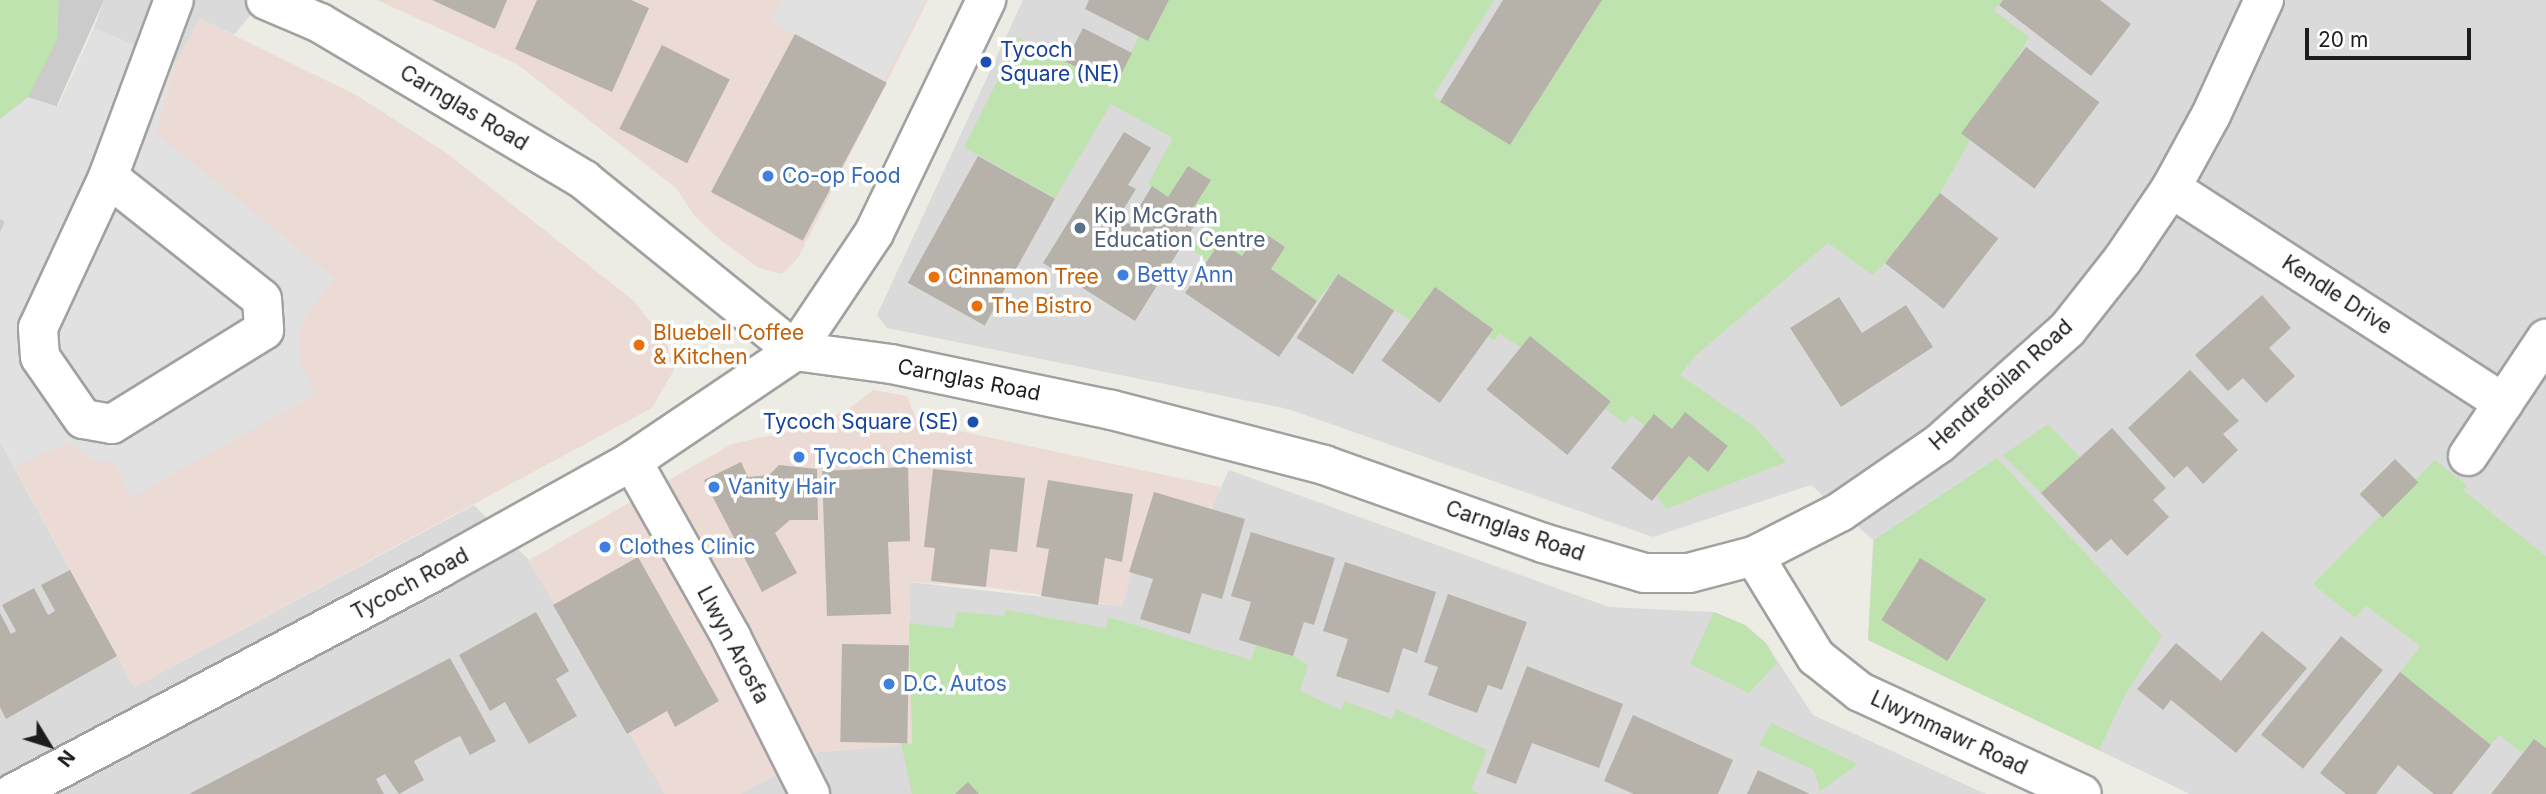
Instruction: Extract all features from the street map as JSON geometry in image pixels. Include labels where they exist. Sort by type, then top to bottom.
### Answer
[{"type":"street","points":[[108,177],[262,299],[264,330],[112,424],[83,419],[40,358],[37,328],[108,177],[174,0]]},
{"type":"street","name":"Carnglas Road","points":[[266,0],[320,23],[584,180],[795,351],[891,364],[1112,410],[1324,465],[1543,543],[1644,573],[1689,573],[1754,556]]},
{"type":"street","points":[[795,351],[874,233],[986,0]]},
{"type":"street","name":"Hendrefoilan Road","points":[[1754,556],[1840,512],[1950,434],[2067,330],[2123,259],[2171,188],[2211,115],[2264,0]]},
{"type":"street","name":"Kendle Drive","points":[[2171,188],[2503,403]]},
{"type":"street","points":[[2468,456],[2546,339]]},
{"type":"street","name":"Tycoch Road","points":[[12,794],[440,568],[632,461],[795,351]]},
{"type":"street","name":"Llwyn Arosfa","points":[[632,461],[731,637],[810,794]]},
{"type":"street","name":"Llwynmawr Road","points":[[1754,556],[1816,657],[1860,692],[2082,794]]},
{"type":"shaded area","points":[[0,0],[104,0],[0,233]]},
{"type":"shaded area","points":[[104,0],[263,0],[234,35],[200,19],[176,63],[94,28]]},
{"type":"shaded area","points":[[377,0],[928,0],[798,258],[782,274],[759,268],[720,240],[694,215],[676,188],[517,64]]},
{"type":"shaded area","points":[[782,0],[926,0],[883,81],[770,21]]},
{"type":"shaded area","points":[[1023,0],[2546,0],[2546,794],[2190,794],[1868,640],[1873,540],[1811,485],[1653,537],[1288,409],[887,328],[877,315]]},
{"type":"shaded area","points":[[200,19],[356,95],[448,154],[634,301],[666,342],[674,370],[652,408],[134,687],[0,440],[0,233],[94,28],[175,63]]},
{"type":"shaded area","points":[[94,28],[176,63],[156,133],[335,278],[307,313],[300,333],[299,359],[316,394],[131,498],[113,461],[101,463],[82,455],[70,442],[15,467],[0,440],[0,233],[5,222],[0,219],[0,119],[28,97],[59,107]]},
{"type":"shaded area","points":[[873,390],[907,396],[917,422],[1221,487],[1211,509],[1154,493],[1122,606],[986,587],[909,582],[912,744],[820,752],[739,794],[665,794],[529,560],[732,444],[808,427],[849,409]]},
{"type":"shaded area","points":[[0,441],[134,687],[474,505],[529,560],[665,794],[0,794]]},
{"type":"shaded area","points":[[1229,470],[1609,607],[1714,612],[1745,625],[1766,643],[1813,715],[1986,794],[739,794],[820,752],[912,744],[909,582],[1122,606],[1154,492],[1211,509]]},
{"type":"green space","points":[[0,0],[59,0],[57,40],[28,97],[0,119]]},
{"type":"green space","points":[[1169,0],[1494,0],[1433,96],[1510,145],[1602,0],[2003,0],[1993,10],[2029,37],[1940,193],[1885,263],[1872,275],[1828,243],[1696,355],[1680,375],[1755,427],[1786,462],[1666,509],[1657,496],[1689,456],[1708,472],[1728,447],[1685,412],[1672,429],[1655,415],[1645,426],[1631,415],[1625,424],[1605,409],[1611,401],[1499,334],[1494,341],[1488,336],[1493,329],[1435,287],[1410,320],[1338,274],[1317,301],[1271,269],[1285,247],[1260,230],[1242,256],[1220,242],[1207,260],[1193,251],[1208,226],[1187,218],[1211,180],[1188,166],[1168,197],[1148,184],[1173,138],[1111,104],[1055,198],[964,147],[1019,38],[1114,85],[1139,36],[1148,41]]},
{"type":"green space","points":[[2048,424],[2080,457],[2041,493],[2003,455]]},
{"type":"green space","points":[[1997,458],[2162,636],[2124,697],[2099,750],[1868,640],[1874,540]],"holes":[[[1920,559],[1986,600],[1949,661],[1883,620]]]},
{"type":"green space","points":[[2435,460],[2467,485],[2463,490],[2546,556],[2546,748],[2534,739],[2522,753],[2499,735],[2491,745],[2400,672],[2420,646],[2366,606],[2355,618],[2313,584]]},
{"type":"green space","points":[[1006,610],[1106,628],[1108,617],[1251,660],[1256,645],[1293,656],[1308,665],[1300,691],[1341,710],[1345,701],[1392,719],[1396,709],[1487,750],[1471,790],[1479,794],[912,794],[901,743],[912,744],[909,623],[953,628],[957,612],[1004,616]]},
{"type":"green space","points":[[1714,612],[1745,625],[1766,643],[1777,663],[1749,693],[1690,664]]},
{"type":"green space","points":[[1771,723],[1858,764],[1820,791],[1814,770],[1759,745]]},
{"type":"building","points":[[432,0],[507,0],[495,29]]},
{"type":"building","points":[[537,0],[631,0],[649,8],[612,92],[515,49]]},
{"type":"building","points":[[1089,0],[1169,0],[1148,41],[1085,9]]},
{"type":"building","points":[[1503,0],[1602,0],[1510,145],[1440,102]]},
{"type":"building","points":[[2003,0],[2100,0],[2131,24],[2091,76],[1999,5]]},
{"type":"building","points":[[1083,28],[1132,53],[1115,87],[1066,62]]},
{"type":"building","points":[[795,34],[887,83],[803,241],[711,192]]},
{"type":"building","points":[[662,45],[730,80],[687,163],[619,129]]},
{"type":"building","points":[[2026,47],[2099,102],[2034,189],[1961,133]]},
{"type":"building","points":[[1124,132],[1151,148],[1128,185],[1136,189],[1118,218],[1129,224],[1152,186],[1168,197],[1188,166],[1211,180],[1187,218],[1196,223],[1135,321],[1043,263]]},
{"type":"building","points":[[978,156],[1055,199],[985,325],[908,283]]},
{"type":"building","points":[[1940,193],[1998,239],[1944,309],[1885,263]]},
{"type":"building","points":[[1260,230],[1285,247],[1271,269],[1317,301],[1279,357],[1185,293],[1220,242],[1242,256]]},
{"type":"building","points":[[1338,274],[1394,310],[1353,374],[1297,338]]},
{"type":"building","points":[[1435,287],[1493,329],[1440,403],[1382,361]]},
{"type":"building","points":[[2262,295],[2291,328],[2269,348],[2295,376],[2266,403],[2243,378],[2228,391],[2195,355]]},
{"type":"building","points":[[1839,297],[1862,333],[1906,305],[1933,347],[1841,407],[1790,328]]},
{"type":"building","points":[[1530,336],[1611,401],[1567,455],[1487,390]]},
{"type":"building","points":[[2190,370],[2239,421],[2223,434],[2238,450],[2203,484],[2187,466],[2174,478],[2128,428]]},
{"type":"building","points":[[1685,412],[1728,446],[1708,472],[1689,456],[1652,501],[1611,468],[1654,414],[1672,429]]},
{"type":"building","points":[[2112,428],[2166,488],[2153,500],[2169,517],[2127,556],[2111,539],[2096,552],[2041,493]]},
{"type":"building","points":[[2395,459],[2418,482],[2383,518],[2360,494]]},
{"type":"building","points":[[741,462],[748,477],[769,475],[779,465],[817,469],[818,520],[790,520],[775,533],[797,573],[762,592],[704,480]]},
{"type":"building","points":[[908,467],[910,541],[888,542],[891,614],[827,616],[822,471]]},
{"type":"building","points":[[933,469],[1025,478],[1017,552],[990,549],[986,587],[931,581],[935,548],[924,547]]},
{"type":"building","points":[[1048,480],[1133,494],[1122,562],[1105,558],[1098,605],[1041,596],[1049,549],[1036,547]]},
{"type":"building","points":[[1154,492],[1245,519],[1222,599],[1202,593],[1190,634],[1140,619],[1153,579],[1129,572]]},
{"type":"building","points":[[1251,532],[1335,558],[1314,625],[1304,622],[1293,656],[1239,640],[1251,602],[1231,596]]},
{"type":"building","points":[[638,557],[719,701],[675,727],[667,711],[627,734],[553,605]]},
{"type":"building","points":[[1920,558],[1986,599],[1947,661],[1881,620]]},
{"type":"building","points":[[1345,562],[1436,592],[1417,653],[1403,648],[1389,693],[1336,676],[1348,639],[1323,631]]},
{"type":"building","points":[[70,570],[117,656],[6,719],[0,707],[0,613],[11,634],[16,631],[2,605],[34,588],[48,615],[55,611],[41,585]]},
{"type":"building","points":[[1448,594],[1527,622],[1502,690],[1488,685],[1477,713],[1428,695],[1438,667],[1424,662]]},
{"type":"building","points":[[536,612],[569,671],[556,679],[577,716],[529,744],[505,702],[490,711],[459,655]]},
{"type":"building","points":[[2262,631],[2307,668],[2236,753],[2171,700],[2163,710],[2137,689],[2176,643],[2221,681]]},
{"type":"building","points":[[2341,636],[2383,670],[2303,769],[2261,735]]},
{"type":"building","points":[[842,644],[909,645],[907,743],[840,742]]},
{"type":"building","points":[[450,658],[496,741],[470,755],[460,736],[450,741],[414,761],[424,780],[399,794],[385,774],[376,779],[384,794],[189,794]]},
{"type":"building","points":[[1527,666],[1623,704],[1599,768],[1532,743],[1516,784],[1486,773]]},
{"type":"building","points":[[2400,672],[2491,745],[2452,794],[2434,794],[2398,765],[2376,794],[2346,794],[2320,773]]},
{"type":"building","points":[[1633,715],[1733,760],[1718,794],[1634,794],[1604,781]]},
{"type":"building","points":[[2534,739],[2546,748],[2546,794],[2491,794]]},
{"type":"building","points":[[1758,770],[1810,794],[1747,794]]},
{"type":"building","points":[[968,782],[979,794],[955,794]]},
{"type":"place","name":"Tycoch Square (NE)","points":[[986,62]]},
{"type":"place","name":"Co-op Food","points":[[768,176]]},
{"type":"place","name":"Kip McGrath Education Centre","points":[[1080,228]]},
{"type":"place","name":"Betty Ann","points":[[1123,275]]},
{"type":"place","name":"Cinnamon Tree","points":[[934,277]]},
{"type":"place","name":"The Bistro","points":[[977,306]]},
{"type":"place","name":"Bluebell Coffee & Kitchen","points":[[639,345]]},
{"type":"place","name":"Tycoch Square (SE)","points":[[973,422]]},
{"type":"place","name":"Tycoch Chemist","points":[[799,457]]},
{"type":"place","name":"Vanity Hair","points":[[714,487]]},
{"type":"place","name":"Clothes Clinic","points":[[605,547]]},
{"type":"place","name":"D.C. Autos","points":[[889,684]]}]
